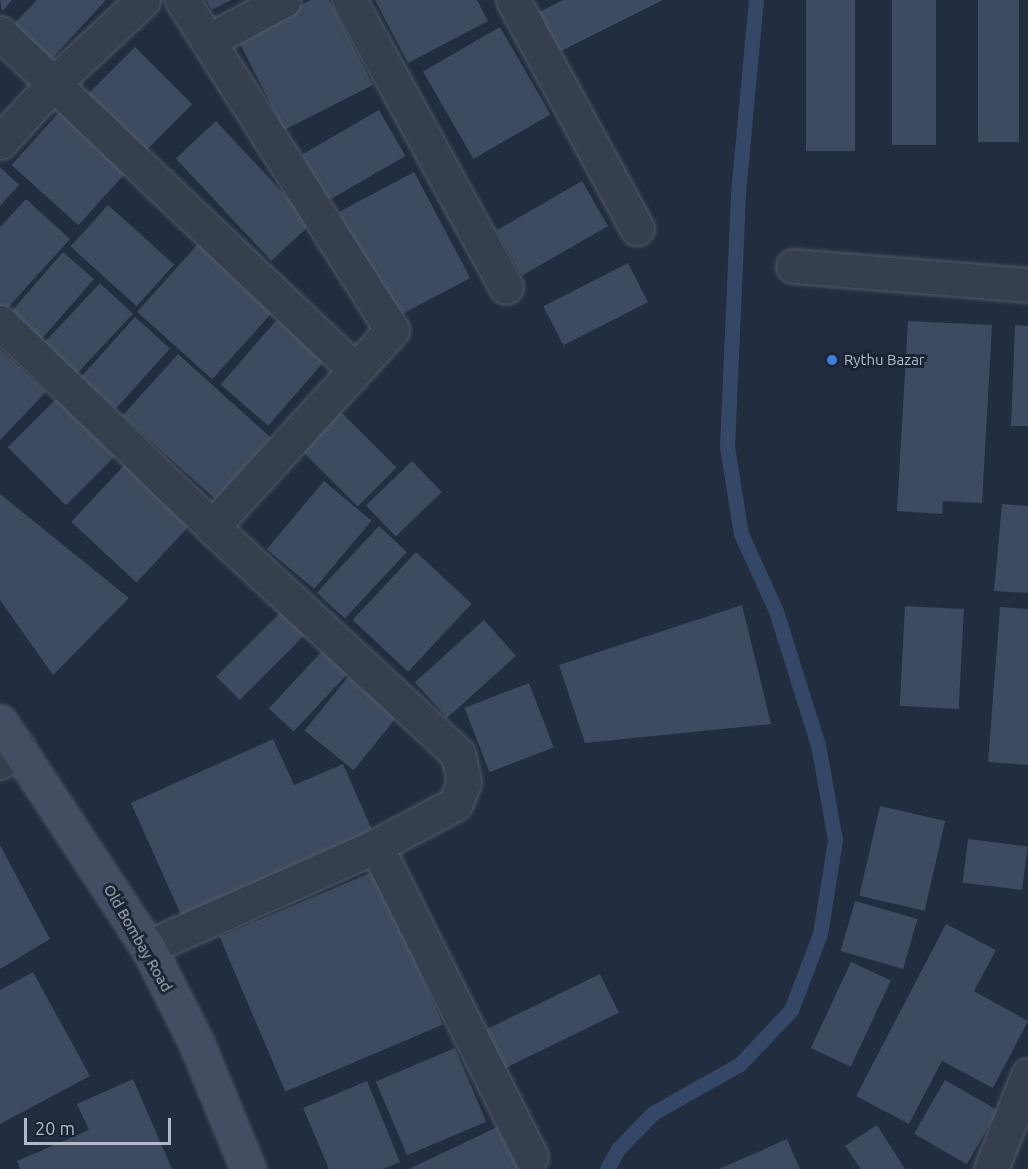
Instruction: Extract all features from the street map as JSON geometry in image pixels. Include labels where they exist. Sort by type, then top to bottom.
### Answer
[{"type":"main road","name":"Old Bombay Road","points":[[6,744],[147,947],[196,1042],[245,1167]]},
{"type":"street","points":[[0,142],[53,84],[143,0]]},
{"type":"street","points":[[182,0],[392,330],[212,527]]},
{"type":"street","points":[[208,41],[284,0]]},
{"type":"street","points":[[349,0],[506,287]]},
{"type":"street","points":[[513,0],[637,228]]},
{"type":"street","points":[[0,33],[355,370]]},
{"type":"street","points":[[793,266],[1028,285]]},
{"type":"street","points":[[0,322],[212,527],[458,754],[464,782],[455,804],[376,846],[147,947]]},
{"type":"street","points":[[376,846],[531,1157]]},
{"type":"street","points":[[992,1169],[1028,1075]]},
{"type":"building","points":[[0,0],[12,0],[2,12]]},
{"type":"building","points":[[37,0],[106,0],[48,63],[10,28]]},
{"type":"building","points":[[206,0],[231,0],[212,10]]},
{"type":"building","points":[[311,0],[329,0],[373,85],[284,130],[237,38]]},
{"type":"building","points":[[375,0],[477,0],[488,21],[408,63]]},
{"type":"building","points":[[563,0],[663,0],[557,53],[537,13]]},
{"type":"building","points":[[806,0],[855,0],[855,151],[806,151]]},
{"type":"building","points":[[892,0],[936,0],[936,145],[892,145]]},
{"type":"building","points":[[978,0],[1019,0],[1019,142],[978,142]]},
{"type":"building","points":[[500,27],[550,114],[473,159],[423,72]]},
{"type":"building","points":[[135,47],[192,104],[143,153],[86,96]]},
{"type":"building","points":[[61,110],[128,170],[78,225],[11,165]]},
{"type":"building","points":[[379,110],[406,156],[328,200],[302,154]]},
{"type":"building","points":[[216,121],[311,223],[271,261],[176,159]]},
{"type":"building","points":[[0,167],[19,185],[0,206]]},
{"type":"building","points":[[414,172],[470,278],[395,318],[339,212]]},
{"type":"building","points":[[582,181],[608,226],[522,276],[496,231]]},
{"type":"building","points":[[26,199],[70,239],[4,312],[0,308],[0,227]]},
{"type":"building","points":[[108,205],[174,265],[137,306],[71,247]]},
{"type":"building","points":[[198,244],[273,312],[212,379],[137,312]]},
{"type":"building","points":[[63,252],[94,279],[35,347],[4,320]]},
{"type":"building","points":[[628,263],[648,302],[563,345],[543,306]]},
{"type":"building","points":[[100,283],[133,314],[72,379],[39,348]]},
{"type":"building","points":[[281,315],[329,356],[268,426],[221,384]]},
{"type":"building","points":[[135,317],[170,348],[116,409],[81,377]]},
{"type":"building","points":[[908,321],[992,325],[982,503],[943,501],[942,514],[897,511]]},
{"type":"building","points":[[1015,325],[1028,326],[1028,426],[1011,426]]},
{"type":"building","points":[[0,349],[46,392],[0,440]]},
{"type":"building","points":[[178,354],[271,438],[215,499],[122,416]]},
{"type":"building","points":[[58,397],[116,455],[66,505],[8,447]]},
{"type":"building","points":[[335,406],[397,468],[358,506],[296,445]]},
{"type":"building","points":[[130,459],[195,520],[136,583],[71,522]]},
{"type":"building","points":[[412,461],[442,492],[396,536],[366,505]]},
{"type":"building","points":[[324,481],[371,521],[314,589],[267,549]]},
{"type":"building","points":[[0,494],[129,598],[53,675],[0,600]]},
{"type":"building","points":[[1002,504],[1028,506],[1028,593],[994,591]]},
{"type":"building","points":[[379,526],[407,552],[345,618],[317,593]]},
{"type":"building","points":[[416,552],[472,604],[408,672],[353,620]]},
{"type":"building","points":[[742,605],[771,724],[585,743],[559,665]]},
{"type":"building","points":[[287,606],[310,629],[240,700],[216,677]]},
{"type":"building","points":[[905,606],[964,609],[959,709],[900,706]]},
{"type":"building","points":[[1000,607],[1028,609],[1028,765],[988,762]]},
{"type":"building","points":[[484,620],[516,656],[447,718],[415,682]]},
{"type":"building","points":[[326,647],[351,670],[294,732],[269,708]]},
{"type":"building","points":[[348,677],[397,717],[354,770],[305,731]]},
{"type":"building","points":[[529,683],[554,747],[489,772],[465,708]]},
{"type":"building","points":[[273,739],[294,785],[343,764],[372,830],[181,915],[131,803]]},
{"type":"building","points":[[880,806],[945,821],[925,911],[859,896]]},
{"type":"building","points":[[968,839],[1028,846],[1022,890],[963,883]]},
{"type":"building","points":[[0,845],[50,939],[0,969]]},
{"type":"building","points":[[377,870],[443,1025],[285,1091],[220,937]]},
{"type":"building","points":[[855,901],[917,919],[903,969],[841,951]]},
{"type":"building","points":[[946,924],[996,950],[974,991],[1028,1021],[993,1088],[942,1061],[909,1124],[856,1096]]},
{"type":"building","points":[[851,962],[891,981],[851,1067],[811,1048]]},
{"type":"building","points":[[33,972],[90,1076],[0,1124],[0,990]]},
{"type":"building","points":[[600,974],[619,1013],[495,1073],[476,1034]]},
{"type":"building","points":[[455,1048],[486,1122],[407,1155],[376,1082]]},
{"type":"building","points":[[133,1079],[172,1169],[20,1169],[17,1161],[89,1130],[77,1104]]},
{"type":"building","points":[[945,1080],[998,1110],[967,1164],[914,1134]]},
{"type":"building","points":[[367,1081],[400,1162],[383,1169],[329,1169],[303,1108]]},
{"type":"building","points":[[877,1125],[905,1169],[861,1169],[845,1146]]},
{"type":"building","points":[[497,1127],[521,1169],[409,1169]]},
{"type":"building","points":[[787,1139],[800,1169],[719,1169]]},
{"type":"waterway","points":[[607,1169],[618,1149],[653,1113],[740,1064],[791,1010],[820,934],[835,840],[818,745],[776,611],[741,534],[727,447],[738,193],[756,0]]},
{"type":"place","name":"Rythu Bazar","points":[[832,360]]}]
